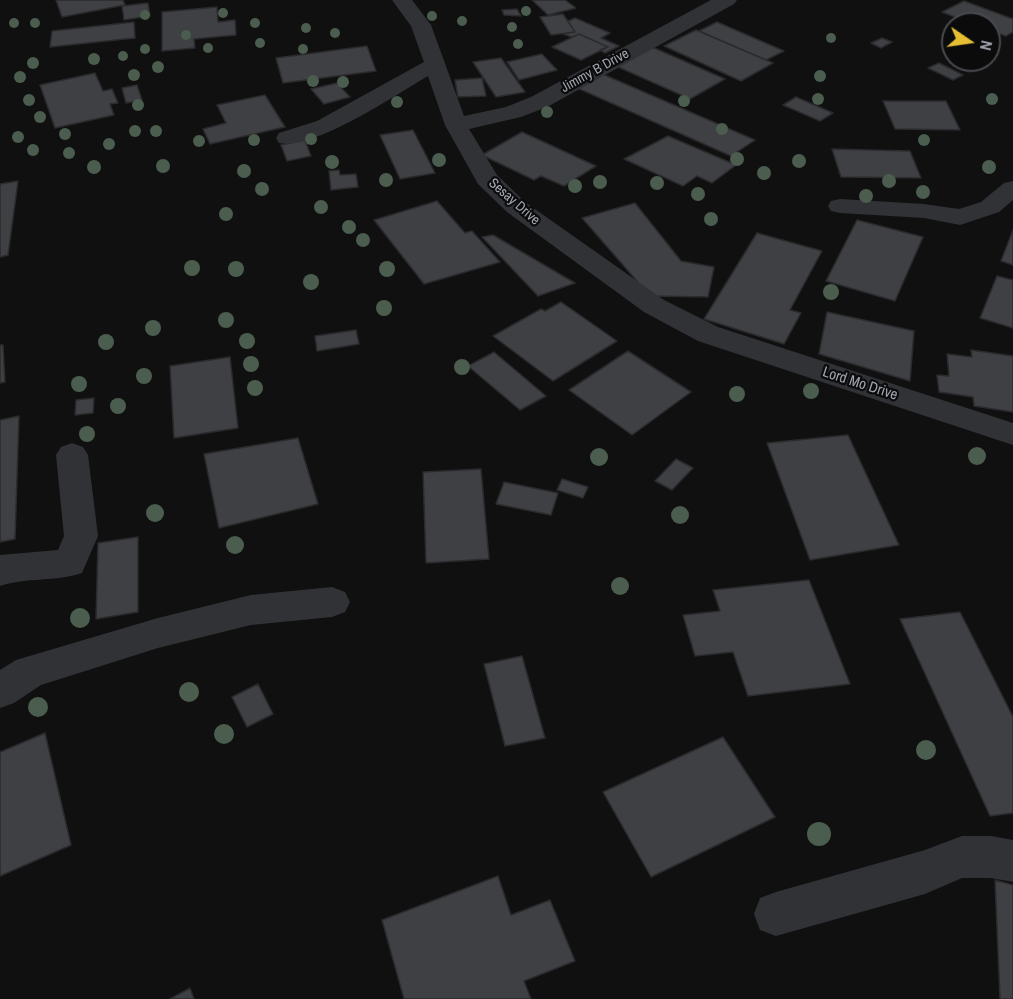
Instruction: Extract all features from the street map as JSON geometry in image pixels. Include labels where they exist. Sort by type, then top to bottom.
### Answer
[{"type":"street","name":"Sesay Drive","points":[[402,0],[421,25],[456,125],[487,179],[516,207],[654,306],[708,334]]},
{"type":"street","name":"Jimmy B Drive","points":[[456,125],[513,112],[539,102],[703,10],[727,0]]},
{"type":"street","points":[[287,138],[325,126],[435,64]]},
{"type":"street","points":[[840,206],[924,211],[960,217],[990,207],[1013,188]]},
{"type":"street","name":"Lord Mo Drive","points":[[708,334],[1013,434]]},
{"type":"street","points":[[0,572],[4,568],[70,563],[81,536],[72,454]]},
{"type":"street","points":[[0,691],[29,672],[158,633],[251,610],[332,602]]},
{"type":"street","points":[[776,914],[925,872],[962,857],[991,857],[1013,861]]},
{"type":"building","points":[[56,0],[123,0],[125,5],[62,17]]},
{"type":"building","points":[[532,0],[565,0],[576,8],[548,15]]},
{"type":"building","points":[[964,1],[994,12],[942,12]]},
{"type":"building","points":[[148,3],[150,16],[124,20],[122,6]]},
{"type":"building","points":[[217,7],[218,22],[235,20],[236,35],[194,39],[195,48],[162,51],[162,12]]},
{"type":"building","points":[[517,9],[521,16],[504,15],[502,10]]},
{"type":"building","points":[[563,14],[575,32],[551,35],[540,17]]},
{"type":"building","points":[[1001,15],[1013,19],[1013,32],[1006,36],[1001,34]]},
{"type":"building","points":[[575,18],[610,33],[601,38],[619,46],[605,53],[600,50],[608,47],[579,34],[572,37],[563,34],[575,32],[568,21]]},
{"type":"building","points":[[134,22],[135,38],[50,47],[52,31]]},
{"type":"building","points":[[717,22],[784,51],[766,60],[699,31]]},
{"type":"building","points":[[696,30],[773,63],[741,81],[664,46]]},
{"type":"building","points":[[579,34],[608,47],[581,60],[552,47]]},
{"type":"building","points":[[882,38],[892,42],[881,48],[871,43]]},
{"type":"building","points":[[367,46],[376,71],[283,83],[276,58]]},
{"type":"building","points":[[652,47],[725,79],[690,99],[616,66]]},
{"type":"building","points":[[542,54],[557,70],[519,80],[507,62]]},
{"type":"building","points":[[501,58],[525,92],[496,97],[473,62]]},
{"type":"building","points":[[939,63],[941,72],[957,72],[963,75],[953,80],[928,68]]},
{"type":"building","points":[[95,73],[103,91],[112,89],[118,103],[110,104],[114,115],[55,128],[40,85]]},
{"type":"building","points":[[600,73],[755,140],[731,156],[575,87]]},
{"type":"building","points":[[482,78],[486,96],[458,97],[455,80]]},
{"type":"building","points":[[337,83],[350,97],[324,104],[311,89]]},
{"type":"building","points":[[137,85],[142,100],[126,103],[122,88]]},
{"type":"building","points":[[265,95],[285,127],[210,144],[203,129],[226,123],[217,105]]},
{"type":"building","points":[[796,97],[833,113],[820,121],[783,105]]},
{"type":"building","points":[[883,101],[946,101],[960,130],[895,129]]},
{"type":"building","points":[[413,130],[435,173],[400,179],[380,135]]},
{"type":"building","points":[[522,132],[596,166],[564,186],[541,176],[534,180],[482,155]]},
{"type":"building","points":[[668,136],[736,165],[712,183],[697,176],[683,186],[624,159]]},
{"type":"building","points":[[305,140],[311,156],[287,161],[281,145]]},
{"type":"building","points":[[832,149],[910,151],[921,178],[841,177]]},
{"type":"building","points":[[339,170],[340,175],[356,174],[358,187],[331,190],[329,171]]},
{"type":"building","points":[[18,181],[8,255],[0,257],[0,184]]},
{"type":"building","points":[[437,201],[465,233],[472,231],[500,262],[424,284],[374,220]]},
{"type":"building","points":[[635,203],[681,261],[714,267],[708,297],[650,296],[582,218]]},
{"type":"building","points":[[857,220],[923,237],[895,301],[826,281]]},
{"type":"building","points":[[1013,230],[1013,265],[1001,261]]},
{"type":"building","points":[[757,233],[822,251],[790,310],[801,313],[784,344],[704,319]]},
{"type":"building","points":[[493,235],[575,283],[538,296],[482,237]]},
{"type":"building","points":[[997,276],[1013,280],[1013,328],[980,318]]},
{"type":"building","points":[[561,302],[617,341],[553,381],[493,336],[541,309],[545,311]]},
{"type":"building","points":[[827,312],[914,331],[910,381],[819,354]]},
{"type":"building","points":[[356,330],[359,344],[317,351],[315,336]]},
{"type":"building","points":[[0,345],[3,345],[5,382],[0,383]]},
{"type":"building","points":[[971,350],[1013,356],[1013,412],[974,406],[973,397],[939,392],[937,375],[949,376],[947,354],[972,357]]},
{"type":"building","points":[[628,351],[691,392],[632,435],[569,390]]},
{"type":"building","points":[[494,352],[546,396],[520,410],[468,366]]},
{"type":"building","points":[[230,357],[238,428],[174,438],[170,366]]},
{"type":"building","points":[[94,398],[93,413],[75,415],[76,400]]},
{"type":"building","points":[[19,416],[15,539],[0,542],[0,420]]},
{"type":"building","points":[[848,435],[899,545],[810,560],[767,443]]},
{"type":"building","points":[[298,438],[318,504],[219,528],[204,454]]},
{"type":"building","points":[[676,459],[693,468],[672,490],[655,481]]},
{"type":"building","points":[[481,469],[489,559],[426,563],[423,472]]},
{"type":"building","points":[[562,479],[588,487],[583,498],[557,490]]},
{"type":"building","points":[[504,482],[558,493],[551,515],[496,504]]},
{"type":"building","points":[[138,537],[138,612],[96,619],[98,543]]},
{"type":"building","points":[[809,580],[850,684],[748,696],[733,652],[695,656],[683,615],[720,611],[713,590]]},
{"type":"building","points":[[960,612],[1013,717],[1013,813],[990,816],[900,619]]},
{"type":"building","points":[[522,656],[545,738],[505,746],[484,664]]},
{"type":"building","points":[[258,684],[273,714],[247,727],[232,697]]},
{"type":"building","points":[[45,733],[71,845],[0,876],[0,752]]},
{"type":"building","points":[[723,737],[775,817],[651,877],[603,792]]},
{"type":"building","points":[[498,876],[511,915],[550,900],[575,961],[524,981],[531,999],[404,999],[382,920]]},
{"type":"building","points":[[995,880],[1013,885],[1013,999],[1000,999]]},
{"type":"building","points":[[190,988],[194,999],[170,999]]}]
